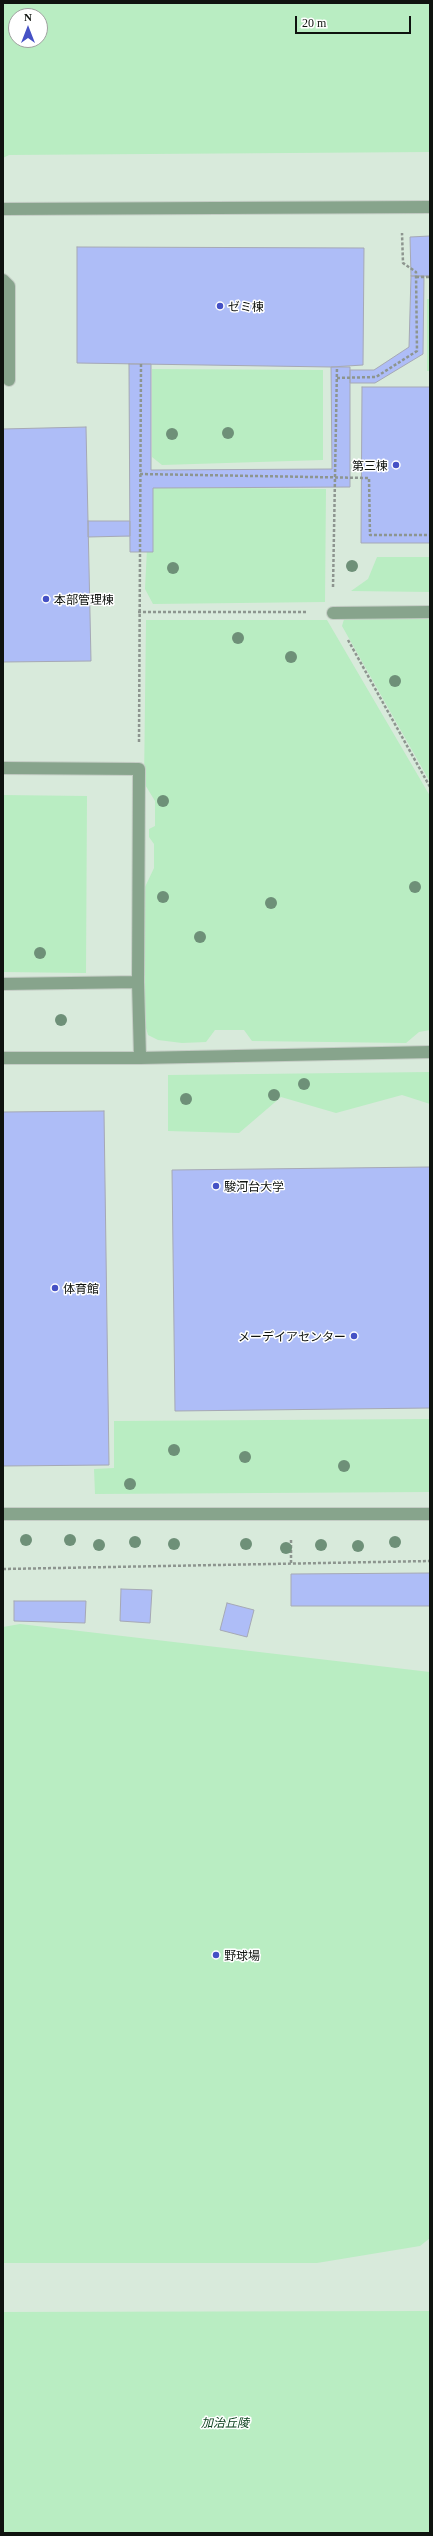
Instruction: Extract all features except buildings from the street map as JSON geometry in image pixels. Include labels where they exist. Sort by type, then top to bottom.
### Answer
[{"type":"lane","points":[[3,209],[430,207]]},
{"type":"lane","points":[[3,280],[9,286],[9,380]]},
{"type":"lane","points":[[333,612],[430,612]]},
{"type":"lane","points":[[3,768],[139,768],[138,982],[140,1058]]},
{"type":"lane","points":[[3,984],[138,982]]},
{"type":"lane","points":[[3,1058],[140,1058],[430,1052]]},
{"type":"lane","points":[[3,1514],[430,1514]]},
{"type":"path","points":[[337,378],[376,377],[417,350],[416,272],[403,263],[402,231]]},
{"type":"path","points":[[416,277],[430,277]]},
{"type":"path","points":[[139,768],[138,612],[141,363]]},
{"type":"path","points":[[337,367],[333,612],[430,787]]},
{"type":"path","points":[[140,474],[369,478],[370,535],[430,535]]},
{"type":"path","points":[[138,612],[333,612]]},
{"type":"path","points":[[3,1569],[430,1562]]},
{"type":"shaded area","name":"駿河台大学","points":[[87,3],[430,3],[430,2331],[3,2335],[3,11],[8,11],[8,48],[48,48],[48,8],[34,8]]},
{"type":"green space","points":[[3,3],[430,3],[430,152],[9,155],[3,158]]},
{"type":"green space","points":[[427,299],[430,299],[430,371],[427,371]]},
{"type":"green space","points":[[152,369],[323,370],[323,460],[162,465],[152,457]]},
{"type":"green space","points":[[150,487],[326,489],[325,602],[153,604],[145,589]]},
{"type":"green space","points":[[377,557],[430,557],[430,592],[351,591],[368,579]]},
{"type":"green space","points":[[345,616],[430,617],[430,782],[342,626]]},
{"type":"green space","points":[[146,620],[327,620],[430,796],[430,1030],[419,1032],[406,1043],[252,1041],[244,1030],[215,1030],[206,1042],[182,1043],[158,1040],[148,1035],[144,1021],[145,887],[154,868],[154,844],[149,837],[149,829],[155,826],[155,801],[144,783]]},
{"type":"green space","points":[[3,795],[87,796],[86,973],[3,972]]},
{"type":"green space","points":[[430,1072],[430,1104],[402,1095],[336,1113],[281,1097],[239,1133],[168,1131],[168,1075]]},
{"type":"green space","points":[[430,1419],[430,1492],[95,1494],[94,1469],[114,1468],[114,1421]]},
{"type":"green space","name":"野球場","points":[[20,1624],[430,1672],[430,2238],[420,2246],[317,2263],[3,2263],[3,1627]]},
{"type":"green space","name":"加治丘陵","points":[[430,2311],[430,2533],[3,2533],[3,2312]]},
{"type":"place","name":"ゼミ棟","points":[[220,306]]},
{"type":"place","name":"第三棟","points":[[396,465]]},
{"type":"place","name":"本部管理棟","points":[[46,599]]},
{"type":"place","name":"駿河台大学","points":[[216,1186]]},
{"type":"place","name":"体育館","points":[[55,1288]]},
{"type":"place","name":"メーデイアセンター","points":[[354,1336]]},
{"type":"place","name":"野球場","points":[[216,1955]]}]
